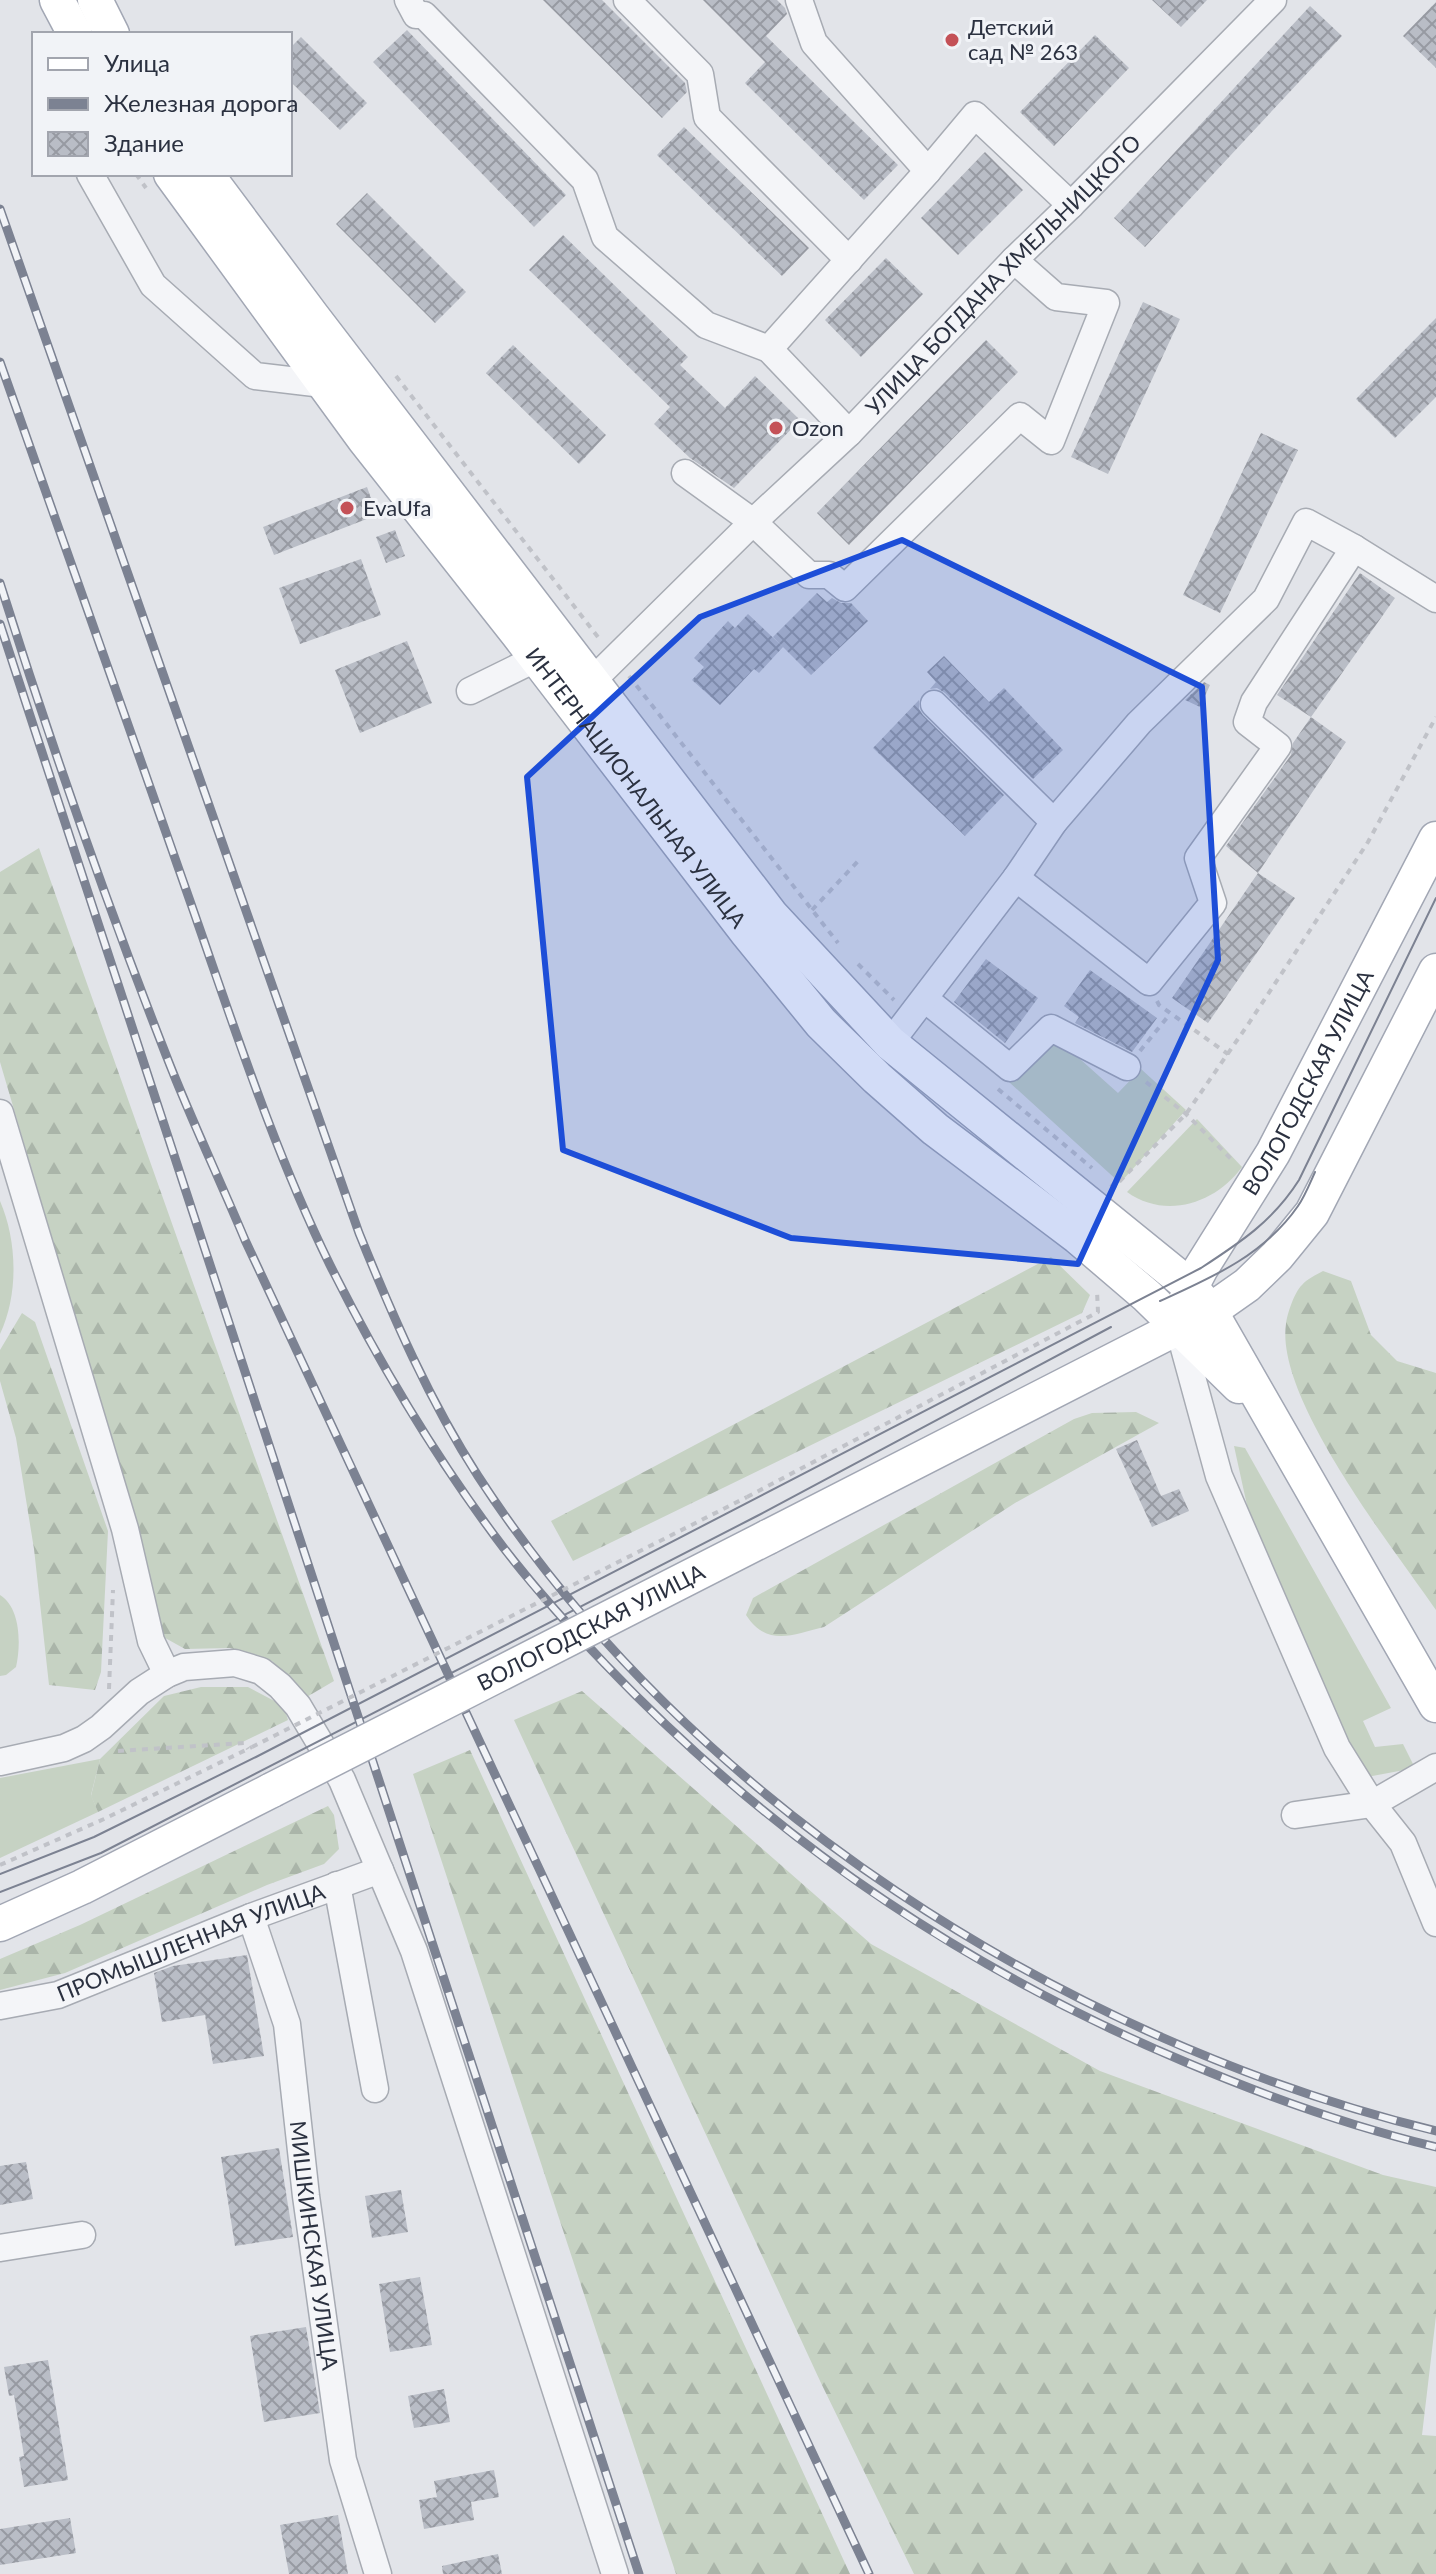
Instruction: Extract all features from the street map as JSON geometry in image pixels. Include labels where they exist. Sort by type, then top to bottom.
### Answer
[{"type":"main road","points":[[95,0],[113,32]]},
{"type":"main road","name":"ИНТЕРНАЦИОНАЛЬНАЯ УЛИЦА","points":[[172,176],[323,384],[746,931],[821,1023],[935,1129],[1078,1237],[1147,1296],[1268,1415]]},
{"type":"main road","name":"ИНТЕРНАЦИОНАЛЬНАЯ УЛИЦА","points":[[207,176],[312,316],[604,670],[771,915],[890,1043],[1200,1299]]},
{"type":"main road","name":"ВОЛОГОДСКАЯ УЛИЦА","points":[[0,1924],[82,1887],[1178,1326],[1200,1299],[1436,839]]},
{"type":"main road","points":[[1432,1699],[1200,1299],[1247,1285],[1277,1256],[1312,1213],[1436,971]]},
{"type":"street","points":[[109,0],[114,32]]},
{"type":"street","points":[[408,0],[416,15],[424,15],[585,180],[605,237],[706,325],[769,349],[849,433]]},
{"type":"street","points":[[627,0],[700,74],[707,117],[849,260]]},
{"type":"street","points":[[799,0],[814,43],[928,171]]},
{"type":"street","name":"УЛИЦА БОГДАНА ХМЕЛЬНИЦКОГО","points":[[604,670],[753,522],[849,433],[1014,260],[1273,0]]},
{"type":"street","points":[[769,349],[975,115],[1071,205]]},
{"type":"street","points":[[91,176],[153,285],[164,295],[255,376],[323,384]]},
{"type":"street","points":[[685,473],[753,522],[809,575],[829,575],[845,588],[1020,416],[1051,441],[1106,303],[1056,297],[1014,260]]},
{"type":"street","points":[[890,1043],[1016,878],[1054,822],[1139,723],[1266,599],[1306,522],[1436,599]]},
{"type":"street","points":[[1016,878],[1149,982],[1213,903],[1198,858],[1278,746],[1247,722],[1254,702],[1354,548]]},
{"type":"street","points":[[470,691],[537,658]]},
{"type":"street","points":[[934,704],[1054,822]]},
{"type":"street","points":[[918,1008],[1010,1068],[1051,1028],[1127,1067]]},
{"type":"street","points":[[0,1113],[121,1514],[151,1641],[167,1674]]},
{"type":"street","points":[[1178,1326],[1219,1476],[1337,1748],[1372,1804],[1403,1843],[1436,1923]]},
{"type":"street","points":[[0,1762],[64,1748],[84,1739],[139,1692],[184,1667],[235,1663],[261,1671],[298,1706],[342,1780],[414,1951],[615,2574]]},
{"type":"street","points":[[1295,1815],[1372,1804],[1436,1767]]},
{"type":"street","name":"ПРОМЫШЛЕННАЯ УЛИЦА","points":[[0,2006],[58,1995],[251,1917],[380,1870]]},
{"type":"street","points":[[337,1885],[375,2089]]},
{"type":"street","name":"МИШКИНСКАЯ УЛИЦА","points":[[251,1917],[287,2024],[306,2196],[343,2460],[378,2574]]},
{"type":"street","points":[[0,2248],[82,2235]]},
{"type":"path","points":[[391,369],[604,670],[812,910],[842,949]]},
{"type":"path","points":[[995,1087],[1114,1187],[1186,1114],[1228,1054],[1368,842],[1436,717]]},
{"type":"path","points":[[812,910],[861,858]]},
{"type":"path","points":[[852,959],[918,1008]]},
{"type":"path","points":[[1149,982],[1159,1005],[1228,1054]]},
{"type":"path","points":[[1170,1014],[1127,1067],[1186,1114],[1239,1166]]},
{"type":"path","points":[[0,1865],[104,1819],[250,1748],[747,1497],[1098,1312]]},
{"type":"path","points":[[118,1751],[244,1743],[250,1748]]},
{"type":"highlighted area","points":[[902,540],[1202,687],[1218,960],[1078,1264],[791,1238],[563,1150],[527,777],[700,617]]},
{"type":"green space","points":[[39,848],[334,1681],[305,1698],[272,1661],[230,1648],[185,1649],[158,1634],[134,1517],[0,1062],[0,872]]},
{"type":"green space","points":[[1052,1034],[1118,1093],[1141,1069],[1186,1110],[1120,1183],[1009,1082]]},
{"type":"green space","points":[[1197,1119],[1242,1167],[1231,1180],[1204,1198],[1174,1206],[1158,1205],[1127,1192]]},
{"type":"green space","points":[[0,1201],[10,1233],[14,1267],[10,1302],[0,1334]]},
{"type":"green space","points":[[1051,1257],[1090,1295],[1082,1313],[573,1561],[551,1521]]},
{"type":"green space","points":[[1323,1271],[1351,1281],[1371,1335],[1397,1361],[1436,1373],[1436,1610],[1341,1472],[1317,1431],[1299,1391],[1288,1355],[1286,1324],[1299,1288]]},
{"type":"green space","points":[[22,1313],[35,1322],[108,1531],[101,1672],[95,1690],[49,1685],[34,1549],[16,1438],[0,1381],[0,1350]]},
{"type":"green space","points":[[1136,1412],[1159,1423],[1015,1503],[824,1627],[791,1635],[771,1635],[754,1625],[746,1615],[753,1598],[1074,1419],[1092,1413]]},
{"type":"green space","points":[[1234,1446],[1245,1448],[1391,1708],[1363,1721],[1375,1747],[1403,1744],[1415,1768],[1367,1777],[1343,1744],[1252,1528]]},
{"type":"green space","points":[[0,1595],[16,1618],[19,1648],[16,1667],[0,1676]]},
{"type":"green space","points":[[201,1687],[248,1687],[284,1706],[288,1720],[98,1812],[91,1796],[100,1759],[164,1696]]},
{"type":"green space","points":[[582,1691],[871,1944],[1100,2071],[1383,2175],[1436,2187],[1436,2316],[1422,2435],[1436,2436],[1436,2574],[914,2574],[821,2383],[514,1720]]},
{"type":"green space","points":[[470,1750],[850,2574],[676,2574],[413,1774]]},
{"type":"green space","points":[[100,1759],[91,1795],[98,1812],[0,1858],[0,1778]]},
{"type":"green space","points":[[328,1806],[334,1815],[339,1849],[324,1864],[267,1885],[65,1973],[0,1990],[0,1959],[80,1925]]},
{"type":"building","points":[[543,0],[602,0],[685,83],[687,92],[662,118]]},
{"type":"building","points":[[703,0],[777,0],[785,8],[787,14],[766,36],[898,165],[864,200],[745,83],[765,62]]},
{"type":"building","points":[[1152,0],[1207,0],[1181,27]]},
{"type":"building","points":[[1436,2],[1436,68],[1403,36]]},
{"type":"building","points":[[1310,6],[1342,36],[1145,247],[1114,218]]},
{"type":"building","points":[[407,30],[566,195],[534,227],[373,62]]},
{"type":"building","points":[[1095,35],[1129,68],[1054,146],[1020,112]]},
{"type":"building","points":[[301,37],[367,103],[340,130],[292,83],[292,46]]},
{"type":"building","points":[[684,127],[809,248],[782,276],[657,155]]},
{"type":"building","points":[[985,152],[1023,190],[958,255],[921,218]]},
{"type":"building","points":[[367,193],[466,292],[435,323],[336,224]]},
{"type":"building","points":[[563,235],[688,357],[680,365],[725,408],[755,376],[800,420],[734,488],[690,458],[654,424],[670,407],[529,270]]},
{"type":"building","points":[[886,258],[923,294],[861,357],[825,320]]},
{"type":"building","points":[[1143,302],[1180,319],[1108,474],[1071,457]]},
{"type":"building","points":[[1436,318],[1436,397],[1395,438],[1356,399]]},
{"type":"building","points":[[986,340],[1018,372],[849,545],[817,513]]},
{"type":"building","points":[[513,345],[606,435],[579,464],[486,373]]},
{"type":"building","points":[[1261,433],[1298,450],[1220,613],[1183,595]]},
{"type":"building","points":[[367,487],[377,515],[274,555],[263,527]]},
{"type":"building","points":[[395,530],[405,556],[386,563],[376,537]]},
{"type":"building","points":[[361,559],[381,615],[300,644],[279,588]]},
{"type":"building","points":[[1360,573],[1395,598],[1311,717],[1277,695]]},
{"type":"building","points":[[817,593],[827,602],[832,598],[841,603],[851,603],[868,621],[811,675],[773,637]]},
{"type":"building","points":[[748,614],[783,647],[759,673],[754,669],[720,705],[692,680],[704,667],[694,658],[728,621],[735,628]]},
{"type":"building","points":[[407,641],[432,703],[360,733],[335,670]]},
{"type":"building","points":[[944,656],[989,702],[1004,688],[1063,750],[1033,779],[945,693],[937,688],[930,689],[936,682],[927,672]]},
{"type":"building","points":[[1204,682],[1210,685],[1200,707],[1185,700]]},
{"type":"building","points":[[919,700],[923,715],[1004,795],[965,836],[873,748]]},
{"type":"building","points":[[1311,717],[1346,742],[1258,873],[1226,846],[1291,755],[1293,743]]},
{"type":"building","points":[[1258,873],[1295,898],[1208,1023],[1172,998]]},
{"type":"building","points":[[986,959],[1038,998],[1005,1043],[954,1002]]},
{"type":"building","points":[[1090,970],[1157,1018],[1132,1052],[1075,1023],[1079,1017],[1064,1006]]},
{"type":"building","points":[[1137,1440],[1161,1496],[1179,1489],[1189,1511],[1152,1527],[1116,1449]]},
{"type":"building","points":[[247,1955],[264,2056],[213,2064],[205,2015],[162,2022],[154,1973],[173,1966]]},
{"type":"building","points":[[279,2148],[293,2237],[235,2246],[221,2157]]},
{"type":"building","points":[[26,2162],[33,2199],[0,2205],[0,2166]]},
{"type":"building","points":[[401,2190],[408,2232],[372,2238],[365,2196]]},
{"type":"building","points":[[420,2277],[432,2345],[390,2352],[379,2284]]},
{"type":"building","points":[[306,2327],[320,2413],[264,2422],[250,2336]]},
{"type":"building","points":[[48,2360],[68,2480],[24,2487],[19,2457],[24,2456],[14,2395],[9,2396],[4,2367]]},
{"type":"building","points":[[444,2389],[450,2422],[414,2428],[408,2396]]},
{"type":"building","points":[[494,2470],[499,2497],[471,2502],[474,2520],[424,2529],[419,2500],[437,2497],[434,2481]]},
{"type":"building","points":[[338,2515],[348,2574],[289,2574],[280,2525]]},
{"type":"building","points":[[70,2518],[76,2553],[0,2565],[0,2529]]},
{"type":"building","points":[[498,2554],[502,2574],[443,2574],[442,2566]]},
{"type":"tram line","points":[[0,1874],[94,1837],[256,1757],[1201,1268],[1230,1249],[1267,1219],[1299,1180],[1436,898]]},
{"type":"tram line","points":[[1160,1301],[1236,1263],[1270,1238],[1298,1206],[1315,1172]]},
{"type":"tram line","points":[[0,1892],[101,1853],[757,1516],[1111,1327]]},
{"type":"railway","points":[[0,209],[359,1233],[413,1358],[460,1447],[564,1594],[664,1703],[775,1802],[896,1891],[1025,1969],[1159,2036],[1296,2090],[1436,2131]]},
{"type":"railway","points":[[0,362],[238,1039],[309,1221],[348,1300],[406,1403],[448,1470],[520,1569],[605,1664],[668,1727],[734,1786],[873,1893],[947,1940],[1023,1984],[1183,2061],[1308,2109],[1436,2147]]},
{"type":"railway","points":[[0,583],[58,761],[121,938],[175,1078],[245,1240],[869,2574]]},
{"type":"railway","points":[[0,624],[639,2574]]},
{"type":"place","name":"Детский сад № 263","points":[[952,40]]},
{"type":"place","name":"Ozon","points":[[776,428]]},
{"type":"place","name":"EvaUfa","points":[[347,508]]}]
